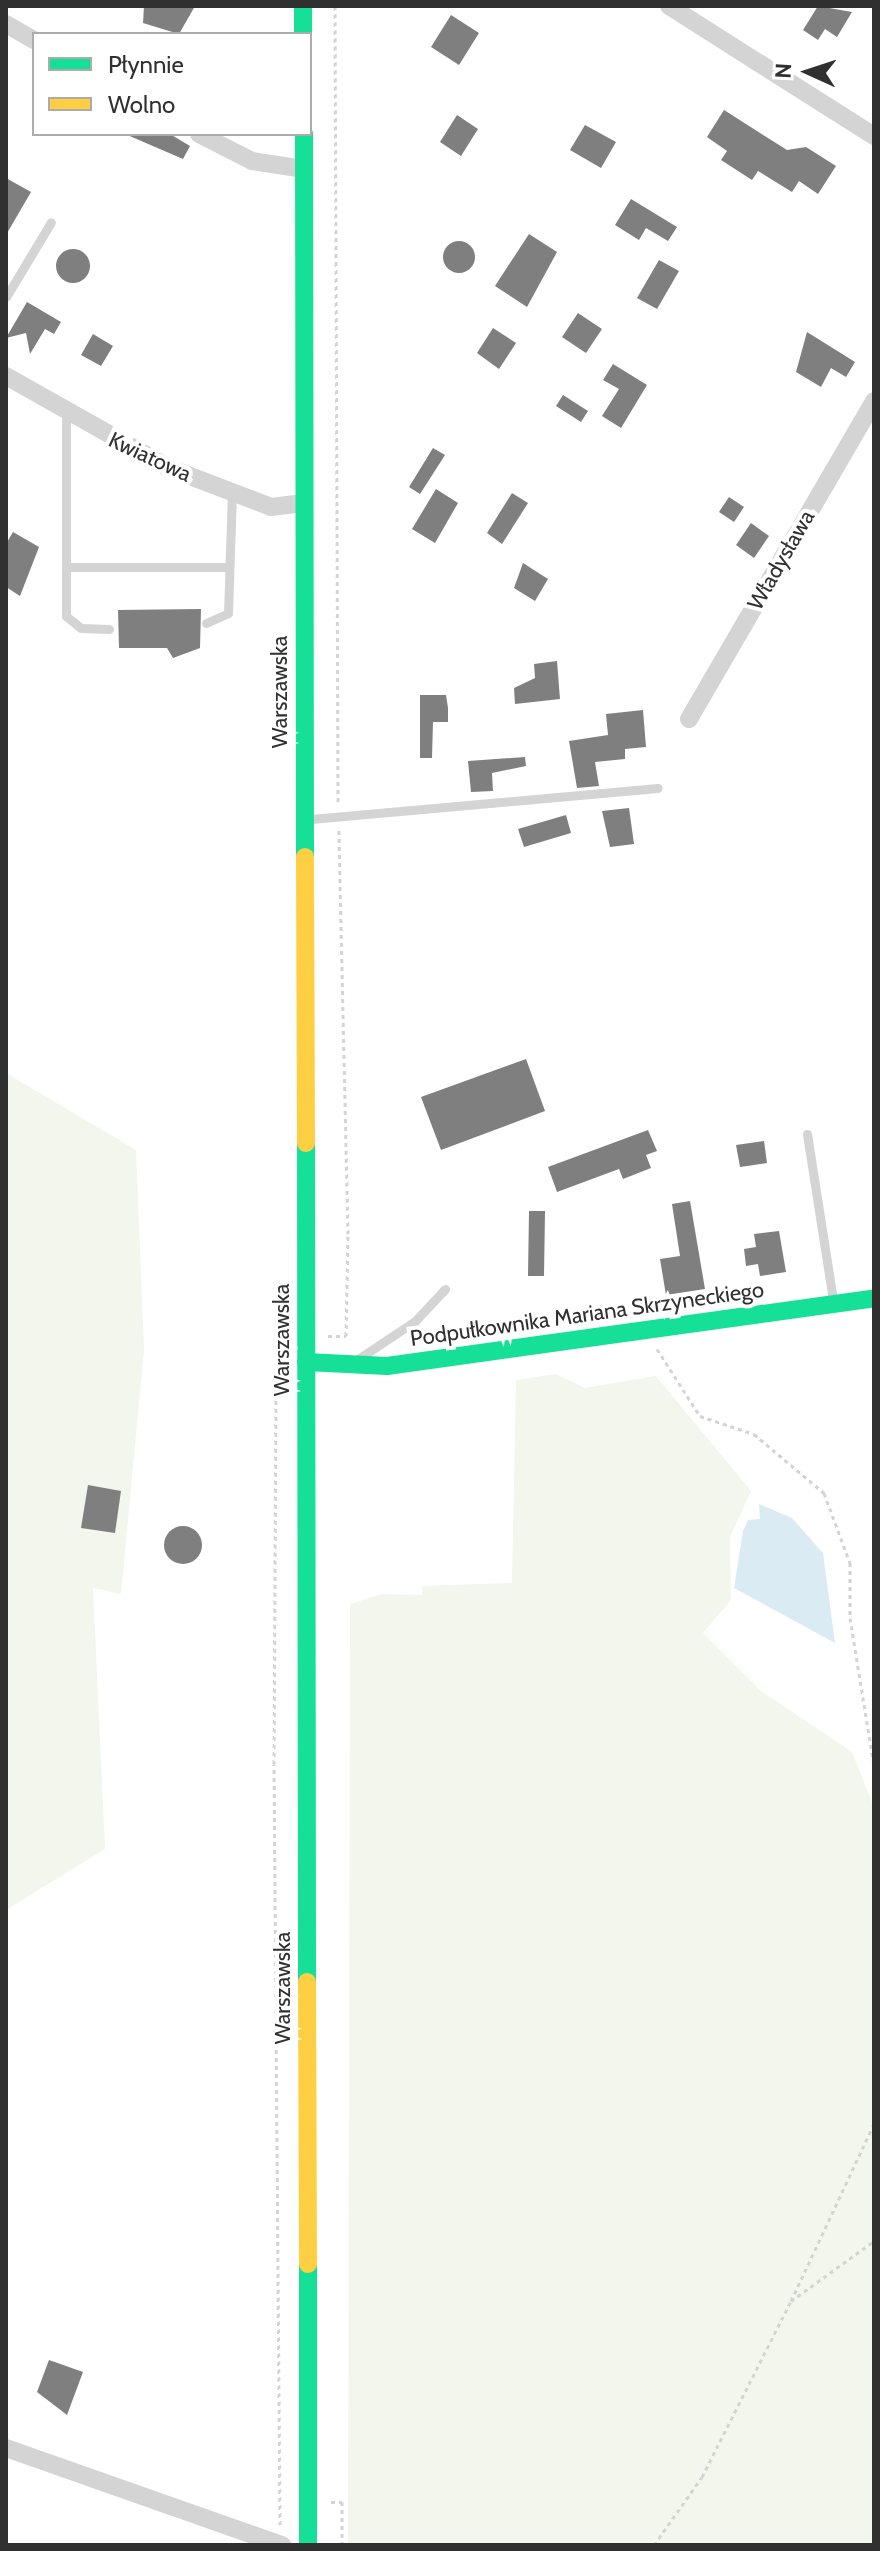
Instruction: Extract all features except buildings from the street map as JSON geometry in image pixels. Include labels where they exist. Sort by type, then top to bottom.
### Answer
[{"type":"main road","points":[[303,6],[303,32]]},
{"type":"main road","name":"Warszawska","points":[[304,136],[308,2545]]},
{"type":"main road","name":"Podpułkownika Mariana Skrzyneckiego","points":[[306,1362],[357,1360],[387,1366],[874,1298]]},
{"type":"street","points":[[669,6],[874,136]]},
{"type":"street","points":[[6,24],[32,39]]},
{"type":"street","points":[[203,136],[252,161],[304,169]]},
{"type":"street","name":"Kwiatowa","points":[[6,376],[66,412],[232,493],[285,509],[304,503]]},
{"type":"street","name":"Władysława","points":[[689,719],[874,401]]},
{"type":"street","points":[[6,2448],[281,2541]]},
{"type":"lane","points":[[6,297],[51,222]]},
{"type":"lane","points":[[66,412],[66,616],[81,628],[109,629]]},
{"type":"lane","points":[[206,623],[228,613],[227,567],[232,493]]},
{"type":"lane","points":[[66,567],[227,567]]},
{"type":"lane","points":[[304,818],[338,820],[658,788]]},
{"type":"lane","points":[[807,1134],[834,1304]]},
{"type":"lane","points":[[357,1360],[415,1321],[445,1289]]},
{"type":"path","points":[[323,1336],[346,1336],[338,820],[335,6]]},
{"type":"path","points":[[650,1331],[685,1403],[700,1416],[754,1434],[824,1493],[850,1563],[850,1618],[874,1767]]},
{"type":"path","points":[[276,1336],[281,2541]]},
{"type":"path","points":[[654,2545],[702,2477],[791,2301],[874,2124]]},
{"type":"path","points":[[791,2301],[874,2241]]},
{"type":"path","points":[[342,2502],[342,2545]]},
{"type":"shaded area","points":[[6,1073],[136,1150],[144,1350],[121,1594],[93,1588],[105,1849],[6,1910]]},
{"type":"shaded area","points":[[556,1374],[585,1388],[656,1376],[751,1491],[730,1537],[731,1600],[703,1633],[761,1691],[852,1752],[874,1807],[874,2545],[348,2545],[350,1604],[382,1594],[422,1595],[422,1586],[512,1583],[516,1380]]},
{"type":"shaded area","points":[[759,1504],[792,1518],[823,1553],[835,1643],[734,1588],[743,1531],[748,1520],[760,1519]]},
{"type":"traffic: fast","points":[[303,6],[303,32]]},
{"type":"traffic: fast","points":[[304,136],[305,857]]},
{"type":"traffic: fast","points":[[306,1143],[307,1982]]},
{"type":"traffic: fast","points":[[306,1362],[387,1366],[874,1298]]},
{"type":"traffic: fast","points":[[308,2264],[308,2545]]},
{"type":"traffic: slow","points":[[305,857],[306,1143]]},
{"type":"traffic: slow","points":[[307,1982],[308,2264]]}]
